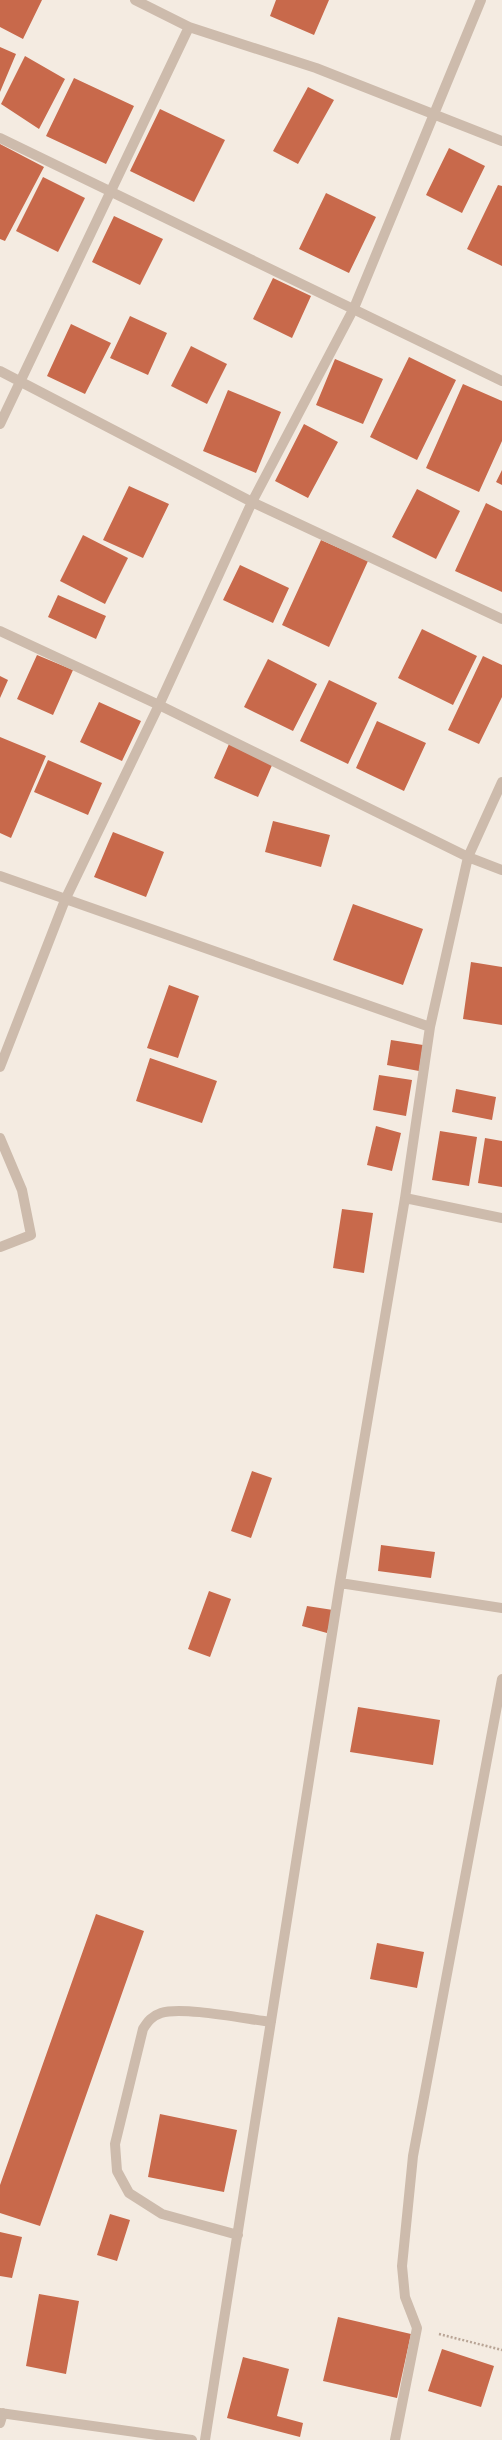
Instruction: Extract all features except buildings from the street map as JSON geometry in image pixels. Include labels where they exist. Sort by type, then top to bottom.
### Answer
[{"type":"street","points":[[135,0],[188,27],[316,68],[434,113],[502,141]]},
{"type":"street","points":[[0,1066],[65,900],[159,705],[252,502],[354,308],[481,0]]},
{"type":"street","points":[[0,424],[188,27]]},
{"type":"street","points":[[0,138],[354,308],[502,381]]},
{"type":"street","points":[[0,372],[21,381],[252,502],[502,619]]},
{"type":"street","points":[[0,631],[159,705],[468,857],[502,870]]},
{"type":"street","points":[[205,2440],[340,1582],[405,1198],[430,1027],[468,857],[502,782]]},
{"type":"street","points":[[0,876],[430,1027]]},
{"type":"street","points":[[0,1138],[22,1190],[31,1235],[0,1247]]},
{"type":"street","points":[[405,1198],[502,1218]]},
{"type":"street","points":[[340,1582],[502,1608]]},
{"type":"street","points":[[395,2440],[418,2328],[406,2297],[402,2266],[414,2156],[502,1679]]},
{"type":"street","points":[[238,2235],[162,2214],[129,2193],[117,2171],[115,2144],[143,2029],[150,2018],[161,2013],[177,2011],[271,2022]]},
{"type":"street","points":[[1,2416],[192,2440]]},
{"type":"path","points":[[418,2328],[502,2350]]}]
